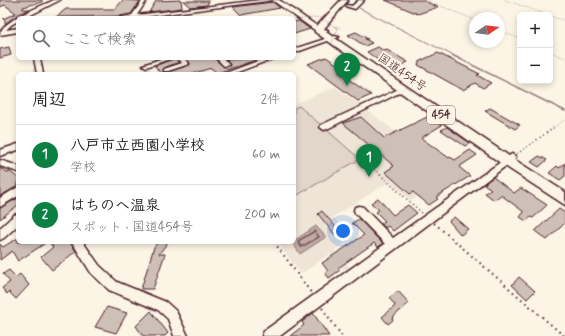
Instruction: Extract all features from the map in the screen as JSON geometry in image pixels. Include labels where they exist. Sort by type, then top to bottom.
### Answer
[{"type":"highway","points":[[330,33],[344,2],[353,0]]},
{"type":"highway","name":"国道454号","points":[[330,33],[403,89],[510,159],[565,191]]},
{"type":"highway","name":"国道454号","points":[[330,33],[565,199]]},
{"type":"main road","points":[[274,0],[330,33]]},
{"type":"main road","points":[[282,0],[330,33]]},
{"type":"street","points":[[25,16],[58,0]]},
{"type":"street","points":[[134,16],[145,0]]},
{"type":"street","points":[[208,8],[211,0]]},
{"type":"street","points":[[151,16],[274,0]]},
{"type":"street","points":[[344,2],[353,8],[362,0]]},
{"type":"street","points":[[191,10],[196,14]]},
{"type":"street","points":[[1,33],[10,23],[16,20]]},
{"type":"street","points":[[1,33],[16,30]]},
{"type":"street","points":[[296,50],[330,33]]},
{"type":"street","points":[[36,60],[40,72]]},
{"type":"street","points":[[146,65],[163,60]]},
{"type":"street","points":[[166,70],[186,64],[182,60]]},
{"type":"street","points":[[221,60],[226,65]]},
{"type":"street","points":[[248,60],[253,64]]},
{"type":"street","points":[[231,72],[266,60]]},
{"type":"street","points":[[324,127],[403,89]]},
{"type":"street","points":[[0,153],[16,148]]},
{"type":"street","points":[[269,336],[510,159]]},
{"type":"street","points":[[0,163],[16,169]]},
{"type":"street","points":[[0,203],[16,192]]},
{"type":"street","points":[[359,210],[393,245]]},
{"type":"street","points":[[0,235],[16,220]]},
{"type":"street","points":[[78,244],[95,269],[113,286],[162,306],[172,315],[181,336]]},
{"type":"path","points":[[426,0],[469,18]]},
{"type":"path","points":[[505,0],[539,12]]},
{"type":"path","points":[[296,20],[319,17],[330,33],[339,49],[337,50],[331,45],[330,33]]},
{"type":"path","points":[[553,17],[565,21]]},
{"type":"path","points":[[505,33],[517,38]]},
{"type":"path","points":[[553,53],[565,58]]},
{"type":"path","points":[[510,159],[565,119]]},
{"type":"path","points":[[364,161],[564,336]]},
{"type":"path","points":[[275,244],[342,336]]},
{"type":"shaded area","points":[[335,87],[362,106],[397,89],[401,92],[366,109],[451,173],[411,201],[389,182],[333,217],[352,238],[335,250],[353,271],[348,275],[330,254],[301,274],[278,244],[296,244],[296,103]]},
{"type":"shaded area","points":[[299,106],[360,159],[296,196],[296,107]]},
{"type":"water","points":[[316,226],[326,237],[300,254],[293,244],[296,244],[296,239]]},
{"type":"building","points":[[0,0],[42,0],[42,2],[23,7],[23,9],[30,9],[18,14],[5,24],[5,20],[3,19],[16,13],[5,5],[0,7]]},
{"type":"building","points":[[123,0],[140,1],[131,14],[120,16],[57,16],[66,9],[115,9]]},
{"type":"building","points":[[181,0],[182,8],[149,12],[156,1]]},
{"type":"building","points":[[385,0],[422,0],[438,7],[418,14]]},
{"type":"building","points":[[183,1],[209,1],[207,5],[190,7]]},
{"type":"building","points":[[273,2],[280,8],[241,15],[233,7]]},
{"type":"building","points":[[299,21],[310,29],[296,33],[296,22]]},
{"type":"building","points":[[356,32],[372,43],[365,46],[348,35]]},
{"type":"building","points":[[9,47],[11,55],[0,58],[0,49]]},
{"type":"building","points":[[378,47],[384,51],[387,50],[408,62],[400,66],[390,60],[382,63],[367,52]]},
{"type":"building","points":[[438,53],[480,74],[477,75],[491,83],[483,88],[475,83],[463,90],[418,65],[420,61]]},
{"type":"building","points":[[326,57],[343,68],[338,72],[371,95],[358,101],[308,64]]},
{"type":"building","points":[[169,60],[176,60],[179,62],[164,68],[163,72],[160,72],[155,66]]},
{"type":"building","points":[[188,60],[216,60],[224,67],[230,65],[226,60],[256,60],[220,72],[216,72],[211,68],[198,72],[168,72],[189,65],[190,63]]},
{"type":"building","points":[[490,108],[520,125],[515,129],[485,111]]},
{"type":"building","points":[[361,117],[384,138],[427,117],[433,120],[442,125],[421,138],[449,158],[450,157],[455,160],[470,150],[477,155],[459,167],[470,176],[436,197],[438,199],[429,205],[413,192],[410,194],[385,172],[394,166],[343,123]]},
{"type":"building","points":[[447,127],[470,143],[465,146],[441,130]]},
{"type":"building","points":[[539,156],[547,160],[539,167],[531,162]]},
{"type":"building","points":[[565,163],[565,176],[560,180],[549,173],[557,166],[559,168]]},
{"type":"building","points":[[0,168],[9,173],[9,171],[16,176],[16,187],[0,196]]},
{"type":"building","points":[[493,177],[514,193],[521,188],[547,205],[533,218],[531,217],[526,221],[520,217],[524,212],[501,195],[494,200],[485,193],[491,189],[484,184]]},
{"type":"building","points":[[378,198],[393,215],[408,205],[417,213],[393,231],[388,226],[385,228],[381,223],[385,221],[376,212],[379,210],[371,203]]},
{"type":"building","points":[[16,199],[16,207],[0,219],[0,208]]},
{"type":"building","points":[[559,209],[565,213],[565,223],[547,240],[535,231]]},
{"type":"building","points":[[322,211],[340,232],[335,235],[318,214]]},
{"type":"building","points":[[454,217],[468,229],[461,235],[449,221]]},
{"type":"building","points":[[359,219],[383,244],[378,247],[374,243],[338,268],[340,270],[329,278],[325,273],[328,271],[322,263],[364,235],[352,223]]},
{"type":"building","points":[[16,239],[16,244],[44,244],[18,261],[12,251],[0,260],[0,244],[3,247]]},
{"type":"building","points":[[51,244],[71,244],[76,251],[52,270],[41,257],[53,247]]},
{"type":"building","points":[[156,244],[166,244],[159,254],[165,254],[153,289],[141,289],[154,247]]},
{"type":"building","points":[[9,270],[16,277],[20,274],[29,285],[16,299],[9,292],[7,294],[2,288],[10,282],[3,274]]},
{"type":"building","points":[[519,277],[535,291],[527,299],[512,285]]},
{"type":"building","points":[[398,291],[409,303],[392,318],[393,320],[388,324],[382,317],[394,307],[395,305],[389,298]]},
{"type":"building","points":[[107,307],[127,313],[116,333],[95,327]]},
{"type":"building","points":[[151,311],[168,333],[165,336],[143,336],[136,326]]},
{"type":"building","points":[[313,313],[329,336],[290,336],[304,325],[302,322]]},
{"type":"waterway","points":[[359,8],[453,56]]},
{"type":"waterway","points":[[453,56],[565,111]]},
{"type":"place","name":"はちのへ温泉","points":[[347,86]]},
{"type":"place","name":"八戸市立西園小学校","points":[[369,177]]}]
